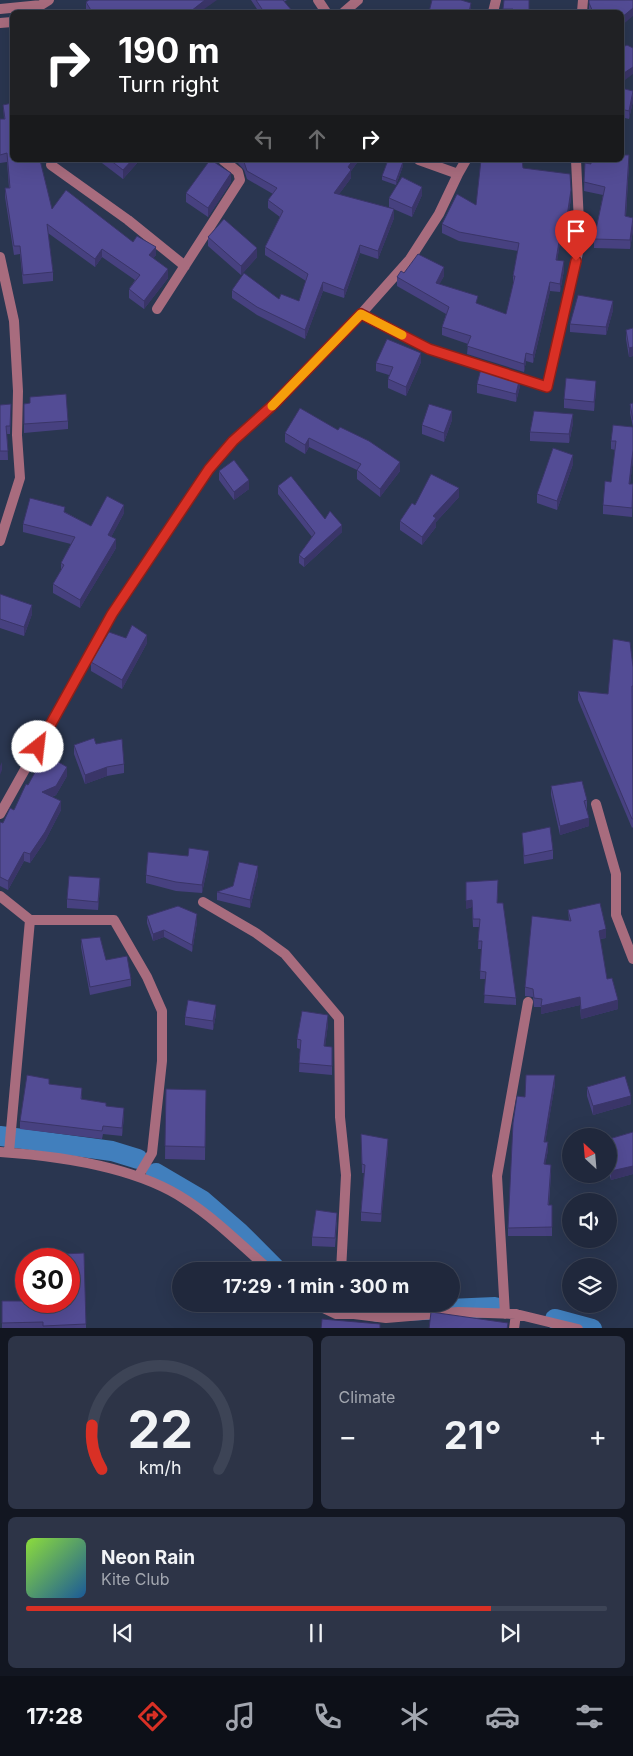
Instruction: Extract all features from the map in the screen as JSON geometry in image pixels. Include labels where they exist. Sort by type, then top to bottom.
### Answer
[{"type":"street","points":[[0,9],[41,5],[49,0]]},
{"type":"street","points":[[346,10],[358,0]]},
{"type":"street","points":[[157,310],[240,180],[238,172],[226,162]]},
{"type":"street","points":[[425,162],[458,174]]},
{"type":"street","points":[[0,814],[112,614],[209,469],[233,441],[274,404],[361,314],[410,259],[439,214],[465,162]]},
{"type":"street","points":[[361,314],[429,349],[547,387],[580,244],[576,162]]},
{"type":"street","points":[[51,165],[128,220],[185,266]]},
{"type":"street","points":[[0,257],[14,321],[20,478],[0,540]]},
{"type":"street","points":[[596,804],[616,874],[616,915],[633,959]]},
{"type":"street","points":[[0,896],[30,920],[114,920],[126,944],[147,977],[162,1011],[162,1061],[152,1153],[139,1175]]},
{"type":"street","points":[[203,902],[256,933],[285,954],[340,1018],[340,1117],[346,1175],[341,1262]]},
{"type":"street","points":[[30,920],[12,1131],[7,1151],[111,1168],[139,1175],[185,1199],[204,1212],[261,1262]]},
{"type":"street","points":[[514,1328],[510,1314],[496,1176],[528,1002]]},
{"type":"street","points":[[347,1312],[386,1323],[458,1312],[510,1314],[578,1328]]},
{"type":"building","points":[[89,0],[205,0],[192,10],[91,10],[86,2]]},
{"type":"building","points":[[256,0],[283,0],[291,10],[263,10]]},
{"type":"building","points":[[432,0],[461,0],[471,3],[469,10],[430,10]]},
{"type":"building","points":[[504,0],[529,0],[529,10],[503,9]]},
{"type":"building","points":[[589,0],[633,0],[633,8],[624,16],[624,10],[592,10]]},
{"type":"building","points":[[627,45],[633,48],[633,67],[624,73],[624,46]]},
{"type":"building","points":[[624,89],[633,91],[629,111],[624,110]]},
{"type":"building","points":[[10,103],[10,162],[40,162],[52,209],[66,190],[133,242],[137,236],[156,247],[149,255],[168,269],[144,301],[129,289],[140,275],[102,249],[95,259],[47,224],[53,272],[23,275],[20,246],[14,246],[5,188],[10,188],[7,153],[0,155],[0,119],[5,119],[3,105]]},
{"type":"building","points":[[624,155],[629,155],[625,216],[633,218],[630,240],[594,239],[605,187],[584,182],[585,163],[591,164],[591,162],[624,162]]},
{"type":"building","points":[[113,162],[130,162],[123,170]]},
{"type":"building","points":[[209,162],[214,162],[231,173],[208,208],[186,193]]},
{"type":"building","points":[[244,162],[352,162],[348,167],[351,170],[334,193],[394,209],[378,251],[360,245],[344,290],[323,282],[305,330],[257,307],[232,290],[244,273],[279,299],[281,294],[299,301],[308,274],[265,247],[283,211],[268,200],[277,188],[247,171]]},
{"type":"building","points":[[387,162],[403,162],[396,181],[382,176]]},
{"type":"building","points":[[481,162],[522,162],[523,168],[570,174],[571,190],[566,223],[562,223],[556,260],[564,261],[560,284],[550,282],[533,355],[526,353],[524,364],[467,346],[471,336],[442,327],[449,307],[397,277],[401,271],[404,273],[418,254],[444,267],[436,283],[478,296],[476,303],[506,314],[515,276],[513,276],[519,243],[459,232],[442,224],[457,194],[476,205]]},
{"type":"building","points":[[402,177],[422,187],[412,208],[389,198]]},
{"type":"building","points":[[224,219],[257,248],[241,266],[208,237]]},
{"type":"building","points":[[578,295],[613,301],[606,327],[570,324]]},
{"type":"building","points":[[633,328],[633,347],[629,348],[626,330]]},
{"type":"building","points":[[387,339],[421,353],[406,387],[388,379],[393,367],[376,363]]},
{"type":"building","points":[[482,365],[520,377],[516,394],[477,384]]},
{"type":"building","points":[[566,378],[596,381],[594,402],[564,399]]},
{"type":"building","points":[[66,394],[68,421],[24,424],[24,404],[30,403],[30,397]]},
{"type":"building","points":[[633,403],[633,420],[630,404]]},
{"type":"building","points":[[11,404],[10,426],[6,426],[8,451],[0,451],[0,405]]},
{"type":"building","points":[[429,404],[452,411],[444,433],[422,425]]},
{"type":"building","points":[[300,408],[338,430],[340,427],[369,441],[400,462],[380,489],[357,470],[361,464],[309,438],[305,445],[285,433]]},
{"type":"building","points":[[534,411],[573,414],[569,434],[530,432]]},
{"type":"building","points":[[613,425],[633,427],[633,450],[629,484],[633,484],[632,508],[603,505],[605,481],[611,482],[616,441],[611,441]]},
{"type":"building","points":[[553,448],[573,455],[557,501],[537,494]]},
{"type":"building","points":[[234,460],[249,480],[234,492],[219,471]]},
{"type":"building","points":[[431,474],[459,488],[433,516],[436,518],[422,537],[400,521],[412,503],[415,505]]},
{"type":"building","points":[[291,476],[325,519],[330,511],[342,525],[304,559],[299,555],[315,533],[278,486]]},
{"type":"building","points":[[107,496],[124,505],[108,535],[116,539],[80,600],[53,584],[64,565],[61,563],[75,537],[23,524],[30,498],[65,507],[64,512],[91,526]]},
{"type":"building","points":[[0,594],[32,605],[24,627],[0,619]]},
{"type":"building","points":[[132,625],[147,635],[122,680],[91,662],[109,632],[126,638]]},
{"type":"building","points":[[613,639],[630,642],[633,667],[633,819],[578,691],[608,694]]},
{"type":"building","points":[[94,738],[96,744],[122,739],[124,764],[107,767],[85,775],[74,745]]},
{"type":"building","points":[[45,754],[67,767],[56,786],[42,792],[61,801],[45,832],[30,854],[24,852],[8,881],[0,877],[0,822],[3,823],[10,808],[14,810],[26,784],[28,785]]},
{"type":"building","points":[[582,781],[587,800],[584,801],[589,818],[560,826],[551,786]]},
{"type":"building","points":[[550,827],[553,850],[524,856],[522,833]]},
{"type":"building","points":[[189,848],[209,851],[202,885],[176,882],[146,875],[148,852],[188,856]]},
{"type":"building","points":[[239,862],[258,866],[250,900],[217,892],[233,886]]},
{"type":"building","points":[[69,876],[100,878],[98,902],[67,899]]},
{"type":"building","points":[[498,880],[497,903],[503,903],[516,998],[484,995],[486,972],[480,971],[482,941],[478,941],[480,919],[473,919],[472,900],[466,901],[466,882]]},
{"type":"building","points":[[600,903],[606,929],[599,931],[607,979],[612,978],[618,1000],[581,1010],[580,997],[541,1006],[542,999],[534,998],[533,989],[525,987],[532,916],[571,921],[568,910]]},
{"type":"building","points":[[178,906],[197,914],[192,945],[164,930],[153,934],[147,916]]},
{"type":"building","points":[[100,937],[106,960],[127,956],[131,979],[90,987],[81,939]]},
{"type":"building","points":[[188,1000],[216,1005],[213,1021],[185,1017]]},
{"type":"building","points":[[302,1011],[328,1015],[324,1046],[332,1047],[332,1066],[299,1063],[301,1040],[297,1039]]},
{"type":"building","points":[[27,1075],[49,1079],[49,1084],[82,1088],[81,1099],[106,1103],[106,1106],[124,1108],[122,1128],[103,1126],[102,1131],[20,1121]]},
{"type":"building","points":[[526,1075],[555,1075],[544,1142],[548,1142],[544,1164],[551,1165],[548,1205],[552,1205],[552,1227],[508,1228],[513,1123],[517,1096],[525,1097]]},
{"type":"building","points":[[625,1076],[631,1096],[593,1106],[587,1087]]},
{"type":"building","points":[[166,1089],[206,1090],[205,1147],[165,1146]]},
{"type":"building","points":[[633,1132],[633,1166],[618,1169],[618,1136]]},
{"type":"building","points":[[361,1134],[388,1139],[381,1214],[361,1212],[365,1165],[362,1164]]},
{"type":"building","points":[[316,1210],[337,1213],[335,1238],[312,1237]]},
{"type":"building","points":[[80,1253],[84,1253],[86,1324],[43,1326],[43,1322],[2,1323],[2,1301],[15,1301],[15,1313],[80,1313]]},
{"type":"building","points":[[431,1312],[508,1323],[507,1328],[429,1328]]},
{"type":"building","points":[[322,1319],[380,1324],[380,1328],[321,1328]]},
{"type":"waterway","points":[[0,1136],[112,1151],[138,1159]]},
{"type":"waterway","points":[[156,1173],[202,1200],[239,1232],[269,1262]]},
{"type":"waterway","points":[[460,1308],[495,1307]]},
{"type":"waterway","points":[[555,1319],[588,1328]]},
{"type":"slow traffic","points":[[272,406],[361,314],[402,335]]},
{"type":"route","points":[[38,747],[112,614],[209,469],[233,441],[274,404],[361,314],[429,349],[547,387],[576,261]]}]
